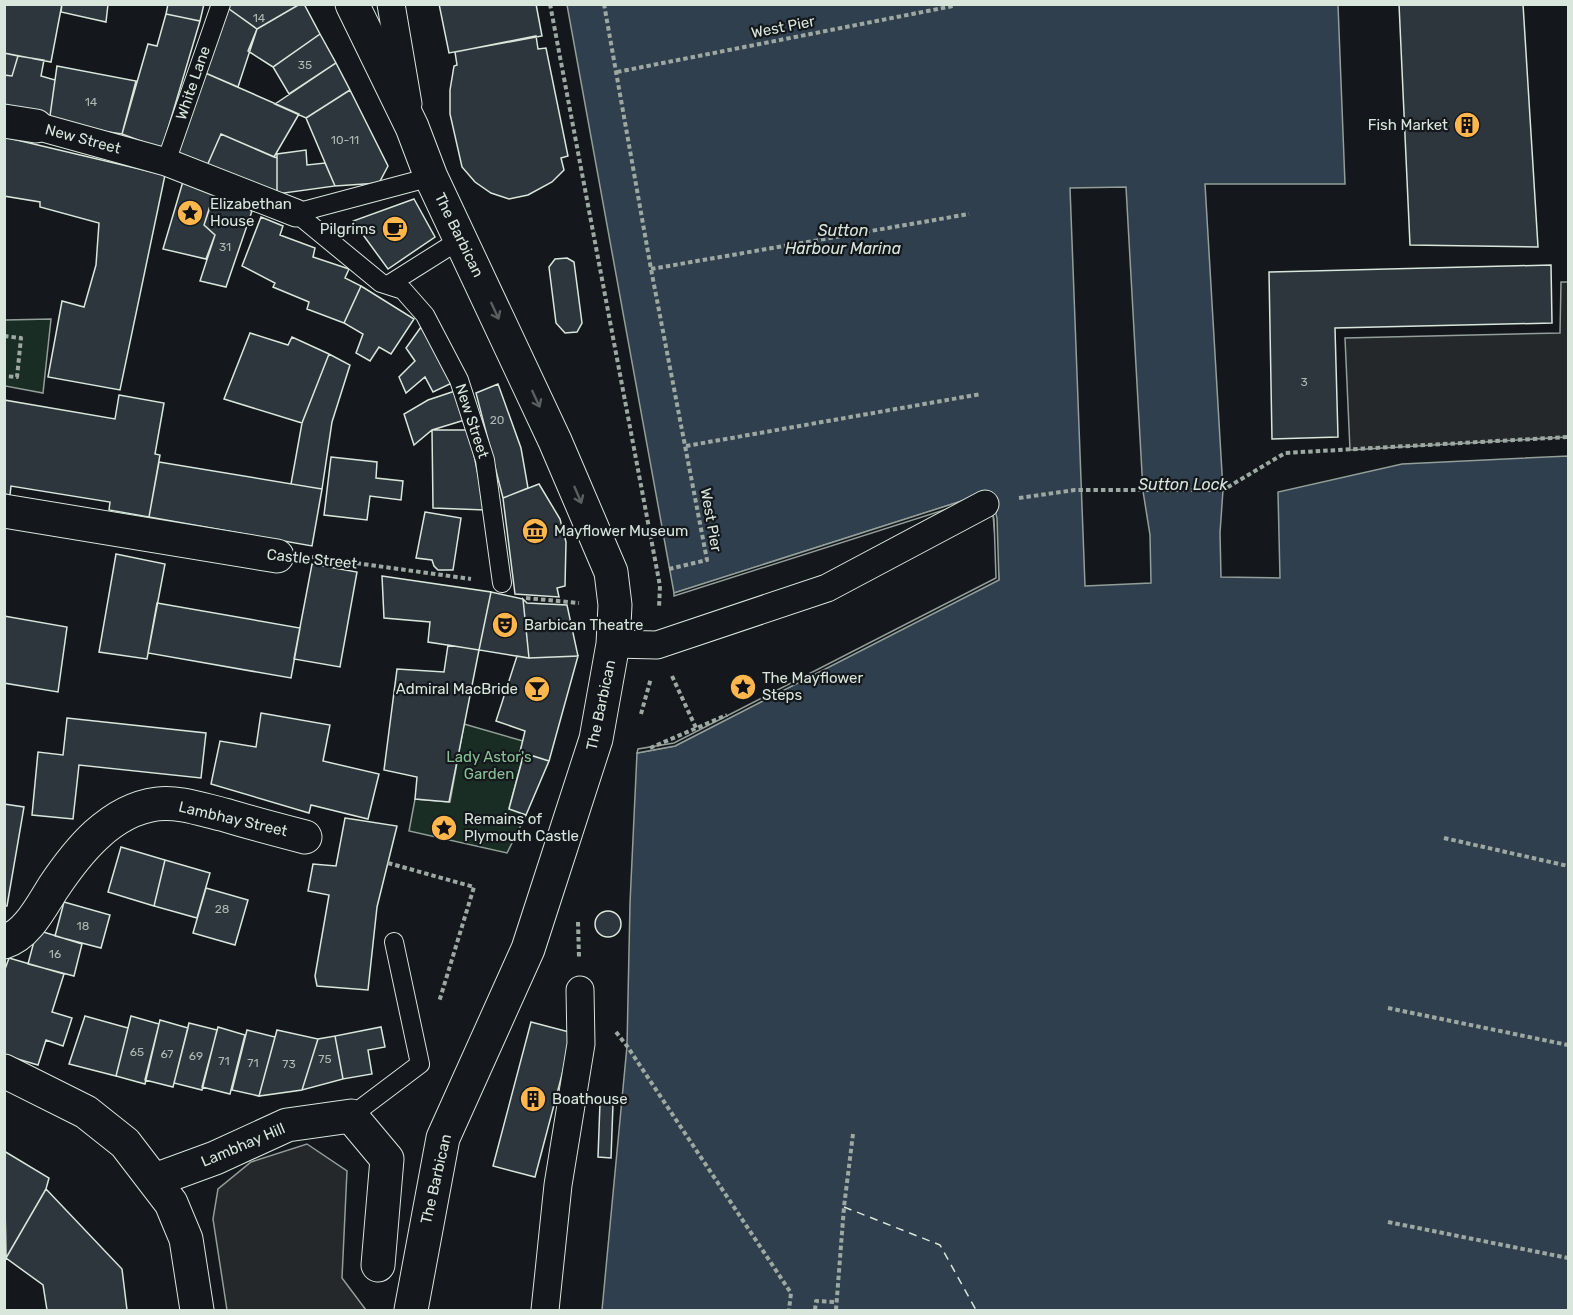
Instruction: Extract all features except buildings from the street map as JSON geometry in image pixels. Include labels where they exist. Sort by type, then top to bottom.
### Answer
[{"type":"street","points":[[352,4],[412,127]]},
{"type":"street","name":"The Barbican","points":[[391,4],[412,127],[431,177],[538,403],[611,572],[615,605],[613,644],[596,739],[528,949],[443,1138],[411,1311]]},
{"type":"street","name":"New Street","points":[[4,121],[36,126],[166,162],[296,213]]},
{"type":"street","points":[[613,644],[657,645],[827,588],[985,504]]},
{"type":"street","name":"Castle Street","points":[[4,511],[277,556]]},
{"type":"street","name":"Lambhay Street","points":[[4,942],[10,940],[32,921],[84,845],[116,819],[136,808],[159,803],[192,807],[305,837]]},
{"type":"street","points":[[545,1311],[558,1185],[581,1044],[580,990]]},
{"type":"street","points":[[4,1071],[86,1112],[125,1143],[155,1180],[171,1203],[186,1239],[197,1311]]},
{"type":"street","points":[[351,1116],[387,1159],[378,1265]]},
{"type":"street","name":"Lambhay Hill","points":[[155,1180],[216,1158],[287,1125],[351,1116]]},
{"type":"lane","name":"White Lane","points":[[166,162],[221,4]]},
{"type":"lane","points":[[296,213],[431,177]]},
{"type":"lane","name":"New Street","points":[[296,213],[381,283],[403,290],[425,315],[459,380],[485,460],[502,583]]},
{"type":"lane","points":[[388,285],[461,239]]},
{"type":"lane","points":[[351,1116],[420,1064],[394,942]]},
{"type":"path","points":[[550,4],[660,586],[657,645],[696,728]]},
{"type":"path","name":"West Pier","points":[[604,4],[651,269],[707,560],[669,569]]},
{"type":"path","name":"West Pier","points":[[617,72],[952,6]]},
{"type":"path","points":[[651,269],[969,214]]},
{"type":"path","points":[[4,336],[21,338],[17,377],[4,376]]},
{"type":"path","points":[[686,446],[981,394]]},
{"type":"path","points":[[985,504],[1075,490],[1223,490],[1285,453],[1569,437]]},
{"type":"path","name":"Castle Street","points":[[277,556],[310,556],[502,583],[514,596],[533,600],[615,605]]},
{"type":"path","points":[[650,748],[727,715]]},
{"type":"path","points":[[1444,838],[1569,866]]},
{"type":"path","points":[[388,863],[474,888],[436,1009]]},
{"type":"path","points":[[578,918],[580,990],[627,1046],[791,1293],[789,1311]]},
{"type":"path","points":[[1388,1008],[1569,1045]]},
{"type":"path","points":[[836,1311],[844,1207],[854,1134]]},
{"type":"path","points":[[1388,1222],[1569,1258]]},
{"type":"path","points":[[815,1311],[816,1301],[836,1302]]},
{"type":"green space","points":[[51,319],[43,393],[5,386],[5,320]]},
{"type":"green space","name":"Lady Astor's Garden","points":[[464,724],[523,741],[520,752],[524,753],[509,808],[526,815],[507,853],[409,831],[415,799],[450,802]]},
{"type":"shaded area","points":[[1561,282],[1568,282],[1568,437],[1350,450],[1345,338],[1560,333]]},
{"type":"shaded area","points":[[307,1144],[347,1171],[342,1278],[366,1310],[227,1310],[213,1219],[218,1189],[251,1162]]},
{"type":"water","points":[[567,5],[1338,5],[1345,184],[1205,184],[1223,490],[1220,533],[1221,577],[1280,578],[1278,492],[1402,464],[1568,456],[1568,1310],[602,1310],[627,1046],[630,903],[637,753],[675,746],[999,579],[991,494],[968,499],[674,593]],"holes":[[[1126,187],[1143,491],[1150,535],[1151,583],[1085,586],[1070,188]]]},
{"type":"pier","points":[[991,494],[997,518],[999,580],[675,746],[637,753],[638,749],[674,743],[996,578],[994,519],[989,497],[674,596],[674,593],[968,499]]},
{"type":"ferry route","points":[[844,1207],[940,1245],[976,1310]]},
{"type":"place","name":"Fish Market","points":[[1467,125]]},
{"type":"place","name":"Elizabethan House","points":[[190,213]]},
{"type":"place","name":"Pilgrims","points":[[395,229]]},
{"type":"place","name":"Mayflower Museum","points":[[535,531]]},
{"type":"place","name":"Barbican Theatre","points":[[505,625]]},
{"type":"place","name":"The Mayflower Steps","points":[[743,687]]},
{"type":"place","name":"Admiral MacBride","points":[[537,689]]},
{"type":"place","name":"Remains of Plymouth Castle","points":[[444,828]]},
{"type":"place","name":"Boathouse","points":[[533,1099]]},
{"type":"water label","name":"Sutton Harbour Marina","points":[[843,239]]},
{"type":"water label","name":"Sutton Lock","points":[[1183,484]]}]
